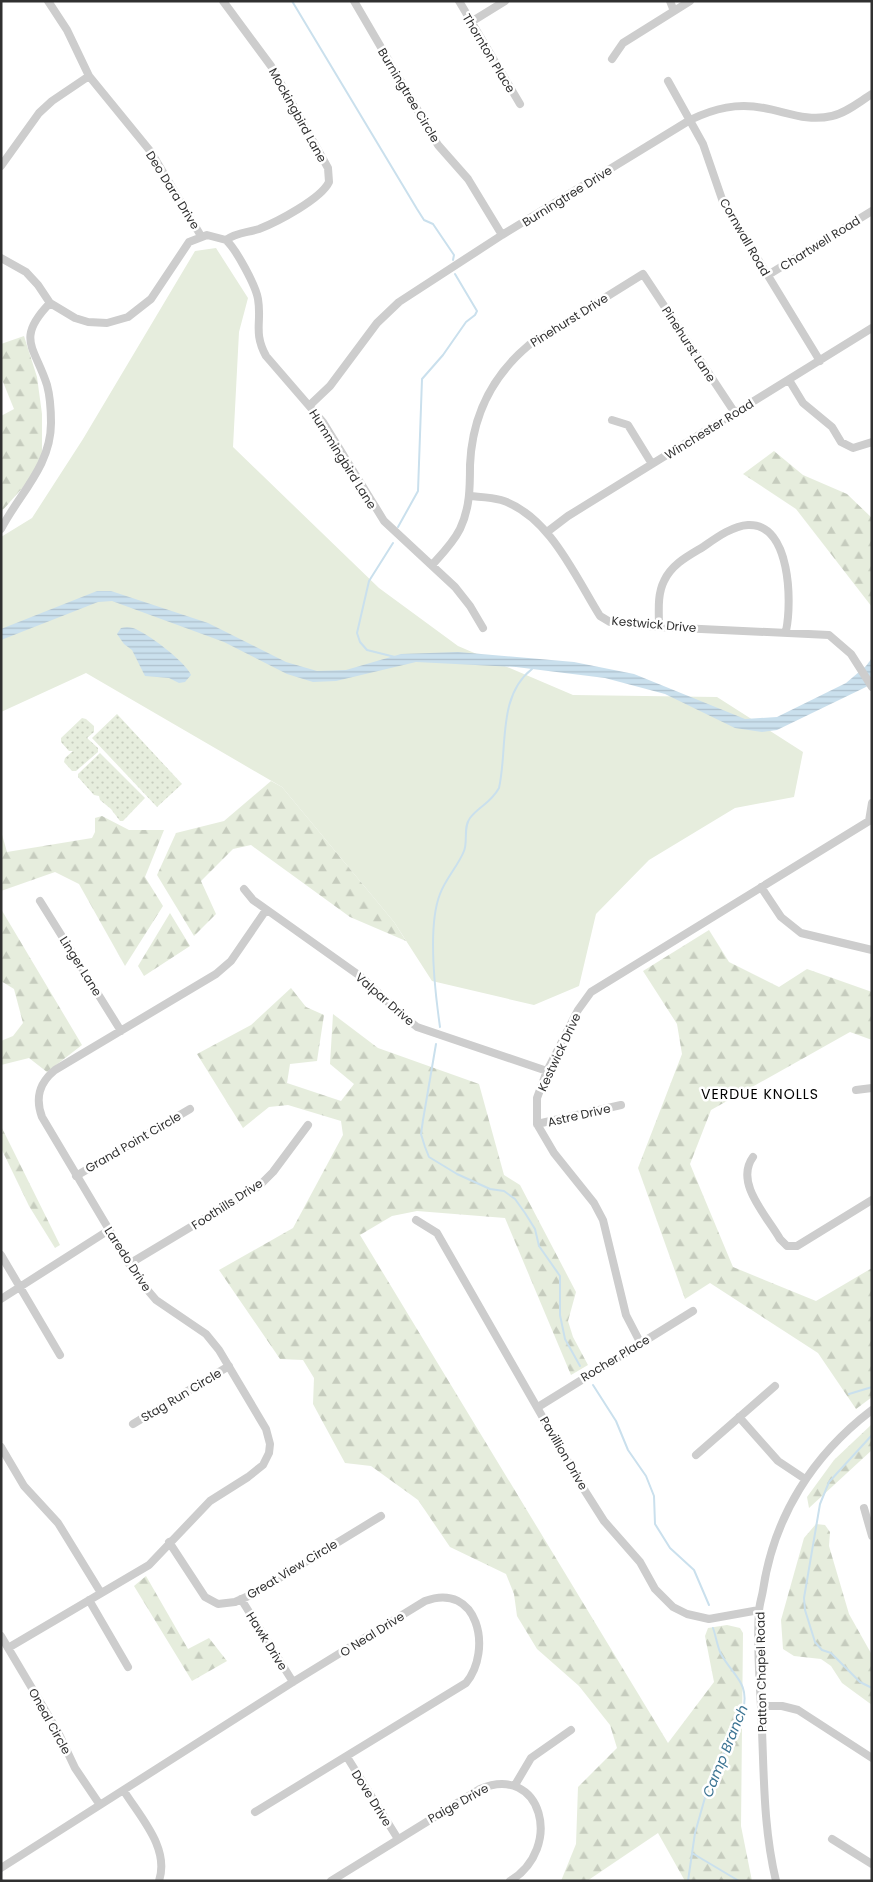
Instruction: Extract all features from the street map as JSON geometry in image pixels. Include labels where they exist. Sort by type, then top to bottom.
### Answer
[{"type":"street","name":"Deo Dara Drive","points":[[1,258],[26,272],[38,285],[50,303],[75,318],[88,322],[107,323],[128,317],[151,300],[189,242],[202,236],[150,152],[89,76],[66,30],[48,1]]},
{"type":"street","name":"Mockingbird Lane","points":[[224,1],[271,66],[328,168],[329,182],[322,192],[286,215],[258,229],[240,233],[226,240]]},
{"type":"street","name":"Burningtree Circle","points":[[354,1],[438,145],[468,179],[502,234]]},
{"type":"street","name":"Thornton Place","points":[[459,1],[520,104]]},
{"type":"street","points":[[471,22],[505,1]]},
{"type":"street","points":[[670,1],[674,11]]},
{"type":"street","points":[[612,59],[623,43],[690,1]]},
{"type":"street","points":[[1,166],[39,114],[52,101],[89,76]]},
{"type":"street","name":"Cornwall Road","points":[[668,81],[703,144],[723,202],[820,361]]},
{"type":"street","name":"Burningtree Drive","points":[[310,405],[330,386],[386,313],[414,291],[502,234],[690,120],[712,110],[738,105],[765,108],[803,118],[831,116],[872,94]]},
{"type":"street","name":"Chartwell Road","points":[[768,275],[872,211]]},
{"type":"street","points":[[202,236],[214,235],[226,240]]},
{"type":"street","name":"Hummingbird Lane","points":[[226,240],[257,293],[257,331],[261,347],[323,422],[377,512],[392,531],[455,587],[470,606],[483,628]]},
{"type":"street","name":"Pinehurst Lane","points":[[643,274],[735,413]]},
{"type":"street","name":"Pinehurst Drive","points":[[432,565],[456,536],[470,496],[474,427],[486,396],[505,368],[539,338],[643,274]]},
{"type":"street","points":[[1,529],[11,509],[36,475],[48,447],[51,424],[47,386],[32,354],[30,335],[39,314],[50,303]]},
{"type":"street","name":"Winchester Road","points":[[547,532],[568,516],[872,328]]},
{"type":"street","points":[[789,380],[803,403],[832,427],[842,442],[853,448],[872,442]]},
{"type":"street","points":[[612,420],[628,425],[652,464]]},
{"type":"street","name":"Kestwick Drive","points":[[470,496],[500,500],[526,513],[547,532],[600,616],[610,622],[659,627],[786,631],[830,635],[844,646],[858,662],[872,687]]},
{"type":"street","points":[[659,627],[660,595],[663,584],[678,563],[721,535],[749,525],[761,528],[771,536],[785,563],[789,593],[786,631]]},
{"type":"street","name":"Kestwick Drive","points":[[537,1124],[537,1098],[547,1071],[578,1010],[591,992],[870,822],[872,803]]},
{"type":"street","points":[[761,887],[781,917],[801,933],[872,950]]},
{"type":"street","name":"Valpar Drive","points":[[244,889],[252,900],[360,976],[417,1027],[547,1071]]},
{"type":"street","name":"Linger Lane","points":[[40,901],[121,1031]]},
{"type":"street","name":"Laredo Drive","points":[[8,1648],[149,1564],[210,1501],[257,1472],[269,1453],[269,1436],[266,1429],[229,1366],[206,1334],[156,1300],[143,1286],[76,1176],[42,1117],[39,1107],[39,1092],[47,1077],[55,1070],[216,974],[226,966],[266,910]]},
{"type":"street","points":[[856,1090],[872,1088]]},
{"type":"street","name":"Astre Drive","points":[[537,1124],[621,1105]]},
{"type":"street","name":"Grand Point Circle","points":[[76,1176],[190,1109]]},
{"type":"street","points":[[537,1124],[554,1153],[594,1203],[603,1220],[626,1315],[640,1342]]},
{"type":"street","name":"Foothills Drive","points":[[129,1264],[259,1186],[273,1172],[308,1125]]},
{"type":"street","points":[[753,1157],[747,1168],[748,1184],[780,1238],[788,1246],[797,1246],[872,1200]]},
{"type":"street","name":"Pavillion Drive","points":[[416,1220],[436,1233],[604,1521],[632,1553],[663,1599],[687,1614],[709,1619],[759,1610]]},
{"type":"street","points":[[1,1299],[109,1230]]},
{"type":"street","points":[[1,1255],[60,1355]]},
{"type":"street","name":"Rocher Place","points":[[538,1406],[693,1311]]},
{"type":"street","name":"Stag Run Circle","points":[[132,1424],[229,1366]]},
{"type":"street","points":[[696,1455],[775,1386]]},
{"type":"street","name":"Patton Chapel Road","points":[[776,1881],[767,1830],[761,1706],[759,1610],[767,1565],[776,1534],[805,1479],[835,1442],[872,1410]]},
{"type":"street","points":[[739,1417],[778,1461],[805,1479]]},
{"type":"street","points":[[1,1448],[24,1486],[58,1523],[101,1593]]},
{"type":"street","points":[[864,1508],[872,1536]]},
{"type":"street","name":"Great View Circle","points":[[169,1542],[205,1597],[225,1605],[241,1599],[381,1516]]},
{"type":"street","name":"O Neal Drive","points":[[1,1868],[293,1682],[425,1601],[450,1597],[463,1603],[472,1613],[477,1625],[479,1657],[474,1673],[466,1683],[255,1812]]},
{"type":"street","name":"Hawk Drive","points":[[241,1599],[293,1682]]},
{"type":"street","points":[[89,1600],[128,1667]]},
{"type":"street","name":"Oneal Circle","points":[[1,1636],[58,1732],[75,1768],[100,1805]]},
{"type":"street","points":[[761,1706],[782,1706],[798,1710],[872,1758]]},
{"type":"street","points":[[510,1881],[521,1874],[533,1860],[540,1842],[541,1831],[536,1806],[530,1797],[515,1785],[531,1758],[571,1730]]},
{"type":"street","name":"Dove Drive","points":[[347,1757],[398,1839]]},
{"type":"street","name":"Paige Drive","points":[[331,1881],[480,1789],[494,1784],[515,1785]]},
{"type":"street","points":[[124,1791],[159,1849],[162,1865],[159,1881]]},
{"type":"street","points":[[832,1839],[872,1864]]},
{"type":"green space","points":[[216,248],[248,298],[239,332],[233,447],[379,588],[458,646],[573,695],[717,697],[803,752],[794,797],[735,808],[649,860],[596,914],[579,986],[534,1005],[432,981],[394,922],[282,787],[86,673],[1,712],[1,537],[32,518],[83,439],[195,251]]},
{"type":"green space","points":[[24,336],[37,377],[42,414],[42,466],[1,512],[1,416],[14,409],[1,377],[1,344]]},
{"type":"green space","points":[[774,451],[803,475],[847,494],[872,518],[872,607],[796,509],[743,474]]},
{"type":"green space","points":[[117,714],[182,784],[157,807],[92,738]]},
{"type":"green space","points":[[82,718],[94,726],[94,732],[87,738],[98,748],[98,752],[76,771],[72,771],[64,762],[65,758],[73,751],[69,751],[61,742],[61,738]]},
{"type":"green space","points":[[100,753],[145,798],[123,821],[120,821],[111,809],[100,800],[99,796],[94,795],[78,777],[78,774]]},
{"type":"green space","points":[[271,781],[282,787],[394,922],[406,941],[350,917],[251,845],[233,849],[201,881],[216,914],[194,936],[157,875],[176,833],[224,821]]},
{"type":"green space","points":[[102,816],[129,830],[164,830],[145,877],[163,906],[125,966],[79,884],[55,872],[1,891],[1,831],[7,852],[92,838],[95,832],[95,818]]},
{"type":"green space","points":[[1,909],[82,1045],[47,1072],[29,1058],[1,1065],[1,1041],[13,1036],[23,1023],[14,989],[1,981]]},
{"type":"green space","points":[[170,913],[190,946],[144,976],[138,966]]},
{"type":"green space","points":[[709,930],[729,962],[779,987],[807,969],[872,992],[872,1040],[850,1032],[711,1110],[690,1164],[733,1267],[816,1301],[872,1268],[872,1397],[856,1409],[818,1353],[710,1283],[685,1299],[638,1168],[682,1054],[677,1024],[643,971]]},
{"type":"green space","points":[[291,988],[306,1007],[324,1015],[317,1061],[290,1064],[287,1083],[341,1101],[354,1084],[330,1064],[333,1014],[378,1048],[479,1084],[504,1175],[520,1185],[576,1292],[568,1321],[573,1337],[588,1365],[571,1375],[505,1218],[417,1211],[392,1216],[360,1235],[668,1743],[714,1682],[705,1636],[708,1628],[727,1625],[740,1628],[743,1633],[741,1826],[752,1881],[685,1881],[658,1833],[587,1881],[561,1881],[576,1844],[578,1787],[617,1748],[610,1725],[579,1686],[537,1649],[517,1616],[514,1594],[506,1574],[450,1547],[418,1500],[371,1466],[345,1463],[313,1404],[314,1378],[303,1360],[280,1359],[219,1270],[293,1228],[343,1135],[341,1121],[288,1105],[269,1107],[243,1128],[197,1054],[251,1025]]},
{"type":"green space","points":[[1,1126],[60,1245],[55,1248],[29,1206],[1,1148]]},
{"type":"green space","points":[[872,1424],[872,1450],[809,1508],[807,1497],[834,1460]]},
{"type":"green space","points":[[816,1524],[825,1525],[830,1532],[829,1546],[849,1614],[872,1655],[872,1705],[842,1683],[831,1666],[821,1659],[794,1656],[783,1649],[781,1620],[804,1538]]},
{"type":"green space","points":[[146,1576],[188,1649],[209,1638],[227,1661],[192,1681],[134,1586]]},
{"type":"water","points":[[97,591],[111,591],[208,623],[286,662],[317,671],[346,670],[401,654],[458,652],[574,662],[634,674],[745,719],[777,717],[846,683],[866,666],[872,658],[872,681],[868,686],[777,730],[762,732],[735,728],[665,694],[605,678],[516,667],[416,662],[336,681],[313,682],[287,674],[224,642],[112,601],[98,602],[1,640],[1,629]]},
{"type":"water","points":[[121,628],[133,628],[147,635],[174,655],[188,669],[191,675],[185,682],[179,683],[169,678],[145,676],[132,650],[124,644],[117,634]]},
{"type":"waterway","points":[[292,1],[417,209],[424,220],[433,224],[454,255],[453,260]]},
{"type":"waterway","points":[[398,527],[418,491],[422,379],[443,355],[466,322],[477,311],[455,274]]},
{"type":"waterway","points":[[393,543],[369,581],[357,633],[360,642],[367,650],[395,657]]},
{"type":"waterway","name":"Camp Branch","points":[[440,1027],[433,960],[436,908],[440,894],[464,851],[466,830],[470,818],[492,798],[499,788],[506,724],[513,693],[521,680],[532,669]]},
{"type":"waterway","name":"Camp Branch","points":[[436,1044],[421,1134],[429,1157],[457,1174],[490,1189],[504,1191],[515,1199],[535,1229],[539,1246],[560,1276],[560,1315],[565,1339],[580,1366]]},
{"type":"waterway","name":"Camp Branch","points":[[593,1385],[616,1421],[628,1450],[646,1476],[654,1496],[655,1524],[670,1548],[694,1570],[709,1605]]},
{"type":"waterway","points":[[849,1394],[872,1387]]},
{"type":"waterway","points":[[872,1435],[829,1482],[820,1504],[804,1598],[805,1610],[815,1642],[822,1650],[831,1653],[860,1682],[872,1688]]},
{"type":"waterway","name":"Camp Branch","points":[[688,1881],[695,1833],[706,1794],[743,1710],[745,1701],[739,1680],[718,1648],[713,1628]]},
{"type":"waterway","points":[[692,1853],[739,1881]]},
{"type":"district","name":"VERDUE KNOLLS","points":[[760,1094]]}]
